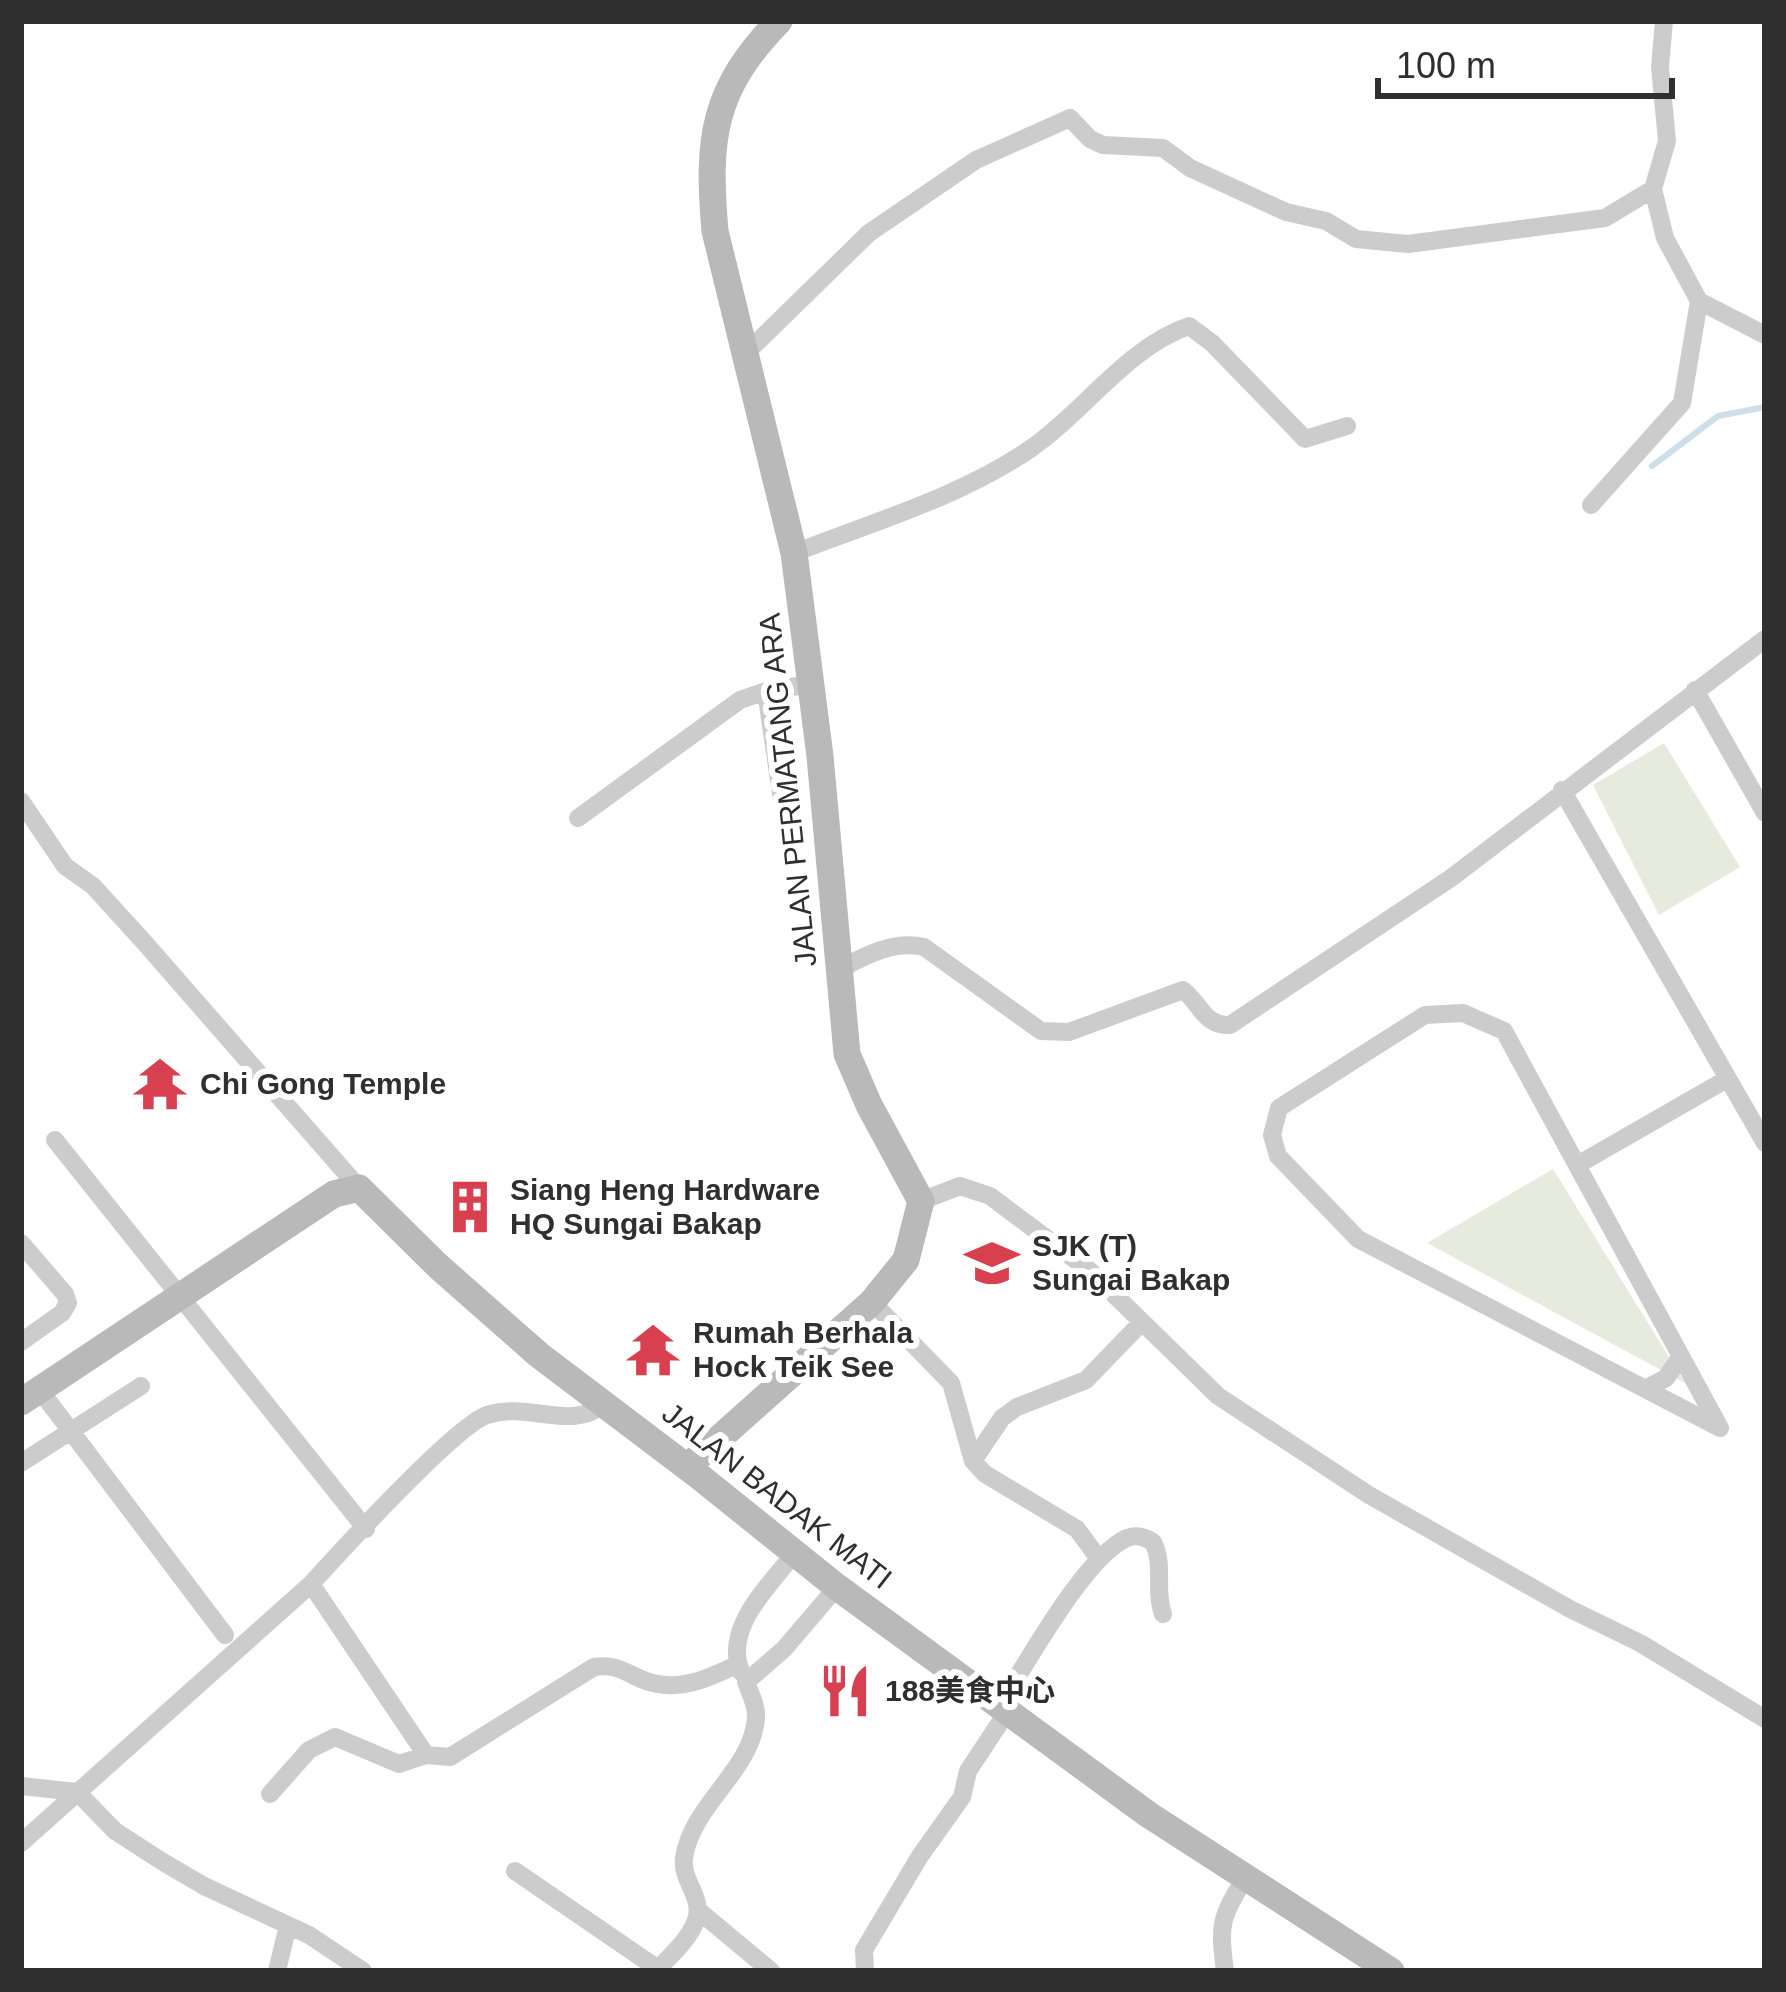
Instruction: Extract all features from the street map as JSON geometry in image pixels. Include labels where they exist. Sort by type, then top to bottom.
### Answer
[{"type":"main road","name":"JALAN PERMATANG ARA","points":[[779,21],[754,46],[722,99],[710,179],[715,231],[794,553],[847,1054],[922,1201]]},
{"type":"main road","points":[[30,1396],[334,1194],[359,1188]]},
{"type":"main road","name":"JALAN BADAK MATI","points":[[359,1188],[522,1340],[837,1587],[1149,1815],[1391,1971]]},
{"type":"main road","points":[[687,1467],[872,1302],[906,1260],[922,1201]]},
{"type":"street","points":[[1664,21],[1660,67],[1667,141],[1653,189],[1665,238],[1699,301],[1765,335]]},
{"type":"street","points":[[745,354],[869,233],[976,160],[1070,118],[1103,145],[1163,148],[1190,168],[1286,212],[1326,220],[1356,239],[1408,244],[1605,218],[1653,189]]},
{"type":"street","points":[[1591,505],[1682,403],[1699,301]]},
{"type":"street","points":[[794,553],[987,476],[1062,426],[1142,353],[1189,326],[1212,343],[1305,439],[1347,426]]},
{"type":"street","points":[[840,969],[912,944],[924,947],[1041,1030],[1069,1032],[1183,990],[1207,1018],[1217,1025],[1230,1025],[1451,878],[1765,639]]},
{"type":"street","points":[[578,818],[724,710],[766,691],[811,684]]},
{"type":"street","points":[[1695,690],[1765,813]]},
{"type":"street","points":[[766,691],[782,801]]},
{"type":"street","points":[[1562,790],[1765,1143]]},
{"type":"street","points":[[21,801],[65,866],[94,886],[359,1188]]},
{"type":"street","points":[[1463,1013],[1504,1031],[1579,1164],[1720,1428],[1358,1239],[1278,1156],[1272,1136],[1279,1108],[1425,1015],[1463,1013]]},
{"type":"street","points":[[1579,1164],[1727,1079]]},
{"type":"street","points":[[55,1140],[366,1529]]},
{"type":"street","points":[[922,1201],[960,1186],[990,1196],[1089,1270],[1218,1396],[1369,1495],[1570,1609],[1640,1643],[1765,1719]]},
{"type":"street","points":[[21,1243],[68,1303],[62,1313],[21,1342]]},
{"type":"street","points":[[872,1302],[952,1383],[973,1462],[985,1474],[1077,1528],[1099,1559]]},
{"type":"street","points":[[973,1462],[1002,1418],[1017,1407],[1086,1380],[1142,1322]]},
{"type":"street","points":[[1645,1389],[1666,1378],[1681,1356]]},
{"type":"street","points":[[21,1463],[141,1386]]},
{"type":"street","points":[[30,1396],[71,1431],[225,1635]]},
{"type":"street","points":[[21,1843],[311,1585],[447,1444],[483,1416],[525,1410],[580,1418],[604,1404]]},
{"type":"street","points":[[865,1971],[864,1950],[962,1797],[968,1771],[1001,1721],[1016,1679],[1099,1559],[1127,1538],[1139,1536],[1153,1542],[1160,1557],[1163,1614]]},
{"type":"street","points":[[515,1871],[657,1970],[695,1927],[699,1911],[684,1858],[715,1792],[739,1762],[757,1714],[742,1673],[740,1630],[750,1609],[794,1553]]},
{"type":"street","points":[[311,1585],[426,1755]]},
{"type":"street","points":[[270,1793],[309,1750],[335,1737],[399,1764],[426,1755],[451,1757],[595,1667],[612,1665],[642,1680],[668,1685],[742,1673],[784,1649],[837,1587]]},
{"type":"street","points":[[21,1786],[77,1792],[115,1831],[164,1862],[309,1935],[363,1971]]},
{"type":"street","points":[[1225,1971],[1222,1914],[1246,1877]]},
{"type":"street","points":[[699,1911],[771,1971]]},
{"type":"street","points":[[277,1971],[288,1925]]},
{"type":"shaded area","points":[[1664,743],[1740,867],[1659,915],[1593,785]]},
{"type":"shaded area","points":[[1553,1169],[1685,1383],[1427,1243]]},
{"type":"waterway","points":[[1652,466],[1718,416],[1765,407]]},
{"type":"place","name":"Chi Gong Temple","points":[[160,1084]]},
{"type":"place","name":"Siang Heng Hardware HQ Sungai Bakap","points":[[470,1207]]},
{"type":"place","name":"SJK (T) Sungai Bakap","points":[[992,1263]]},
{"type":"place","name":"Rumah Berhala Hock Teik See","points":[[653,1350]]},
{"type":"place","name":"188美食中心","points":[[845,1691]]}]
